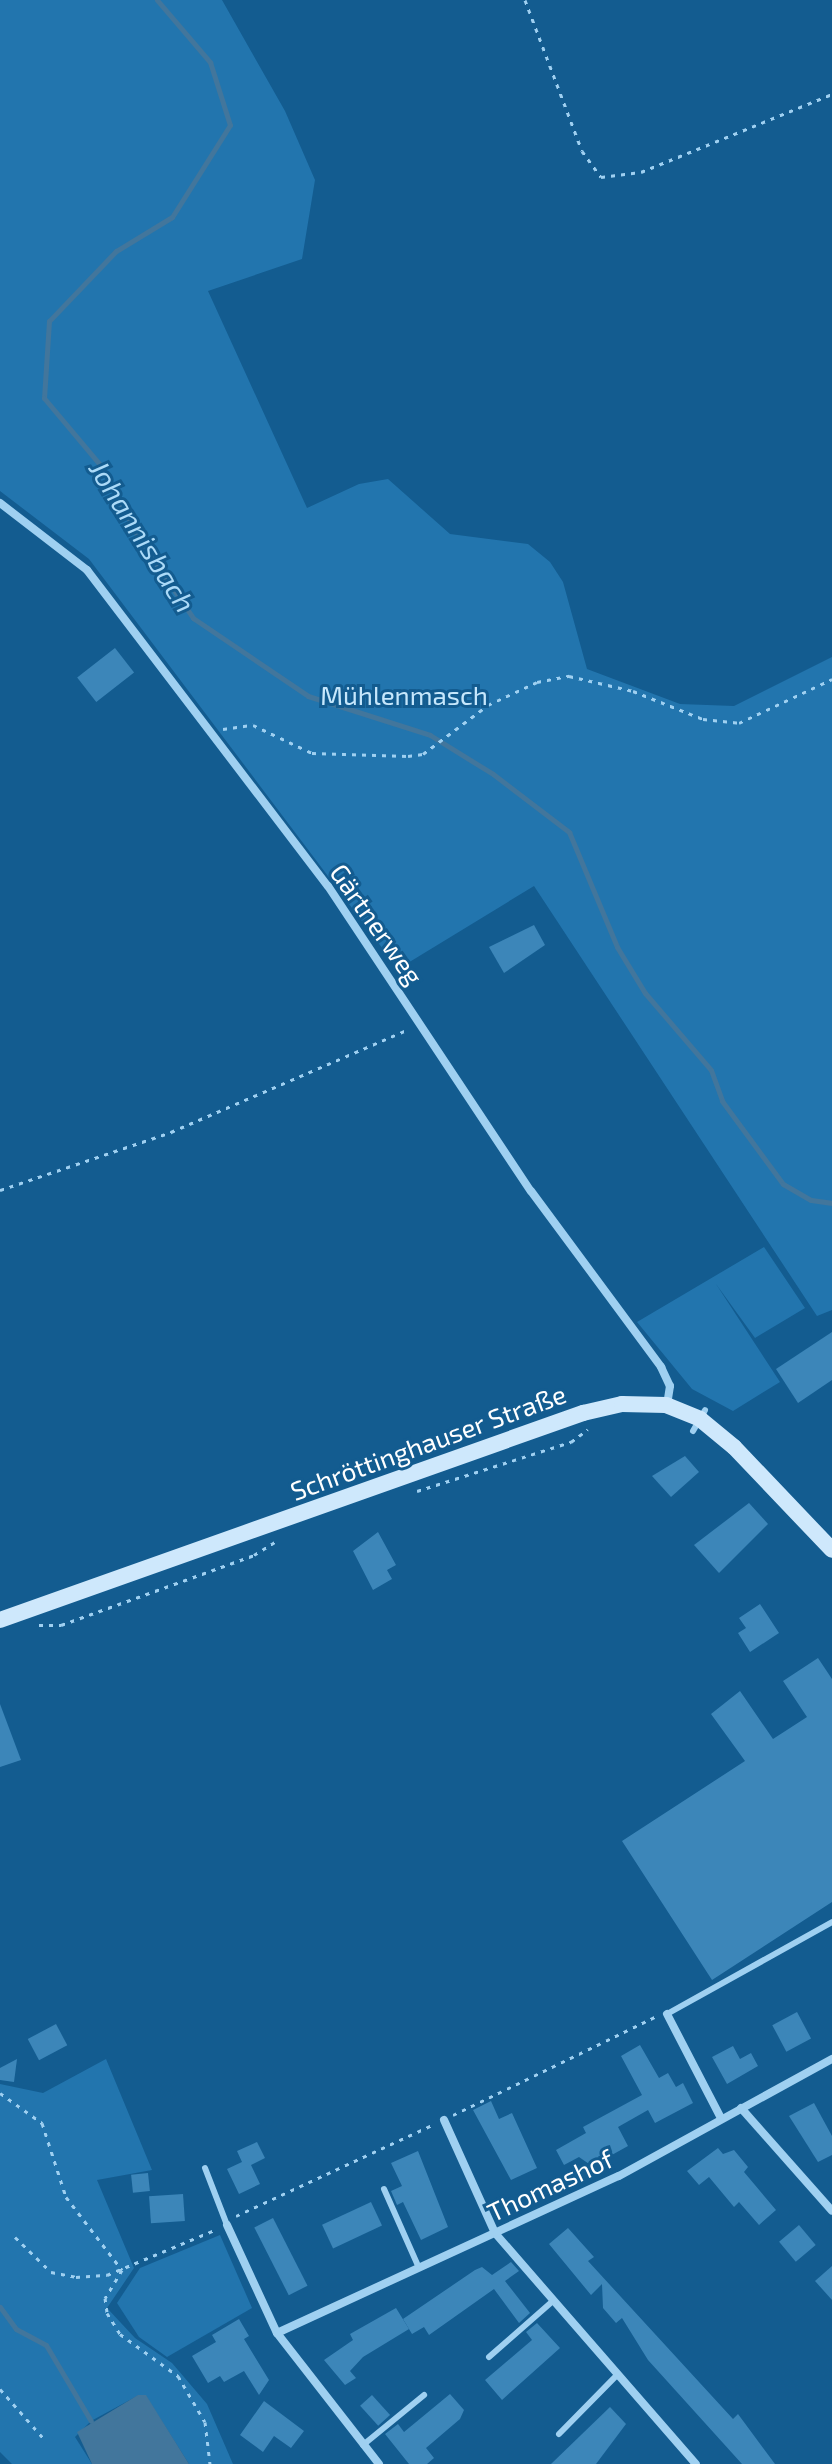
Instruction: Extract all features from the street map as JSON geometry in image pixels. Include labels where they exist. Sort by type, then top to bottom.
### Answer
[{"type":"main road","name":"Schröttinghauser Straße","points":[[0,1620],[583,1413],[631,1403],[666,1405],[699,1420],[734,1447],[832,1550]]},
{"type":"street","name":"Gärtnerweg","points":[[0,503],[87,570],[328,886],[531,1191],[661,1367],[670,1386],[666,1405]]},
{"type":"street","points":[[667,2014],[721,2118]]},
{"type":"street","name":"Thomashof","points":[[277,2333],[619,2176],[832,2059]]},
{"type":"street","points":[[741,2108],[832,2211]]},
{"type":"street","points":[[444,2120],[495,2233],[694,2464]]},
{"type":"street","points":[[227,2225],[277,2333],[379,2464]]},
{"type":"lane","points":[[667,2014],[832,1922]]},
{"type":"lane","points":[[205,2168],[227,2225]]},
{"type":"lane","points":[[384,2189],[419,2268]]},
{"type":"lane","points":[[489,2357],[554,2300]]},
{"type":"lane","points":[[559,2434],[618,2374]]},
{"type":"lane","points":[[363,2445],[424,2395]]},
{"type":"path","points":[[525,0],[582,151],[601,177],[641,172],[832,94]]},
{"type":"path","points":[[212,731],[253,725],[312,753],[408,756],[437,746],[511,692],[569,676],[633,691],[703,719],[739,723],[832,679]]},
{"type":"path","points":[[0,1190],[171,1132],[421,1024]]},
{"type":"path","points":[[407,1491],[434,1490],[571,1442],[591,1426]]},
{"type":"path","points":[[25,1626],[61,1625],[254,1555],[286,1535]]},
{"type":"path","points":[[15,2237],[51,2272],[76,2277],[122,2270],[227,2225],[235,2216],[667,2014]]},
{"type":"path","points":[[0,2093],[42,2123],[66,2197],[122,2270]]},
{"type":"path","points":[[122,2270],[105,2298],[107,2313],[120,2334],[178,2376],[205,2422],[210,2464]]},
{"type":"path","points":[[0,2389],[45,2440]]},
{"type":"green space","name":"Mühlenmasch","points":[[0,0],[222,0],[285,111],[315,180],[302,259],[208,291],[307,508],[359,484],[388,479],[450,534],[528,544],[550,562],[563,582],[587,669],[680,704],[734,706],[832,657],[832,1310],[817,1316],[534,886],[398,969],[89,559],[0,491]]},
{"type":"green space","points":[[764,1247],[805,1308],[755,1338],[716,1284],[780,1382],[733,1411],[692,1389],[637,1322]]},
{"type":"green space","points":[[106,2059],[152,2170],[97,2180],[134,2268],[107,2308],[135,2338],[172,2363],[207,2404],[233,2464],[189,2464],[146,2396],[139,2395],[91,2421],[75,2437],[92,2464],[12,2464],[0,2452],[0,2084],[43,2093]]},
{"type":"green space","points":[[220,2235],[252,2308],[167,2357],[139,2337],[117,2303],[140,2268]]},
{"type":"shaded area","points":[[138,2395],[146,2395],[189,2464],[92,2464],[77,2432]]},
{"type":"building","points":[[115,648],[134,672],[96,702],[77,678]]},
{"type":"building","points":[[534,925],[545,945],[504,973],[489,947]]},
{"type":"building","points":[[832,1332],[832,1380],[798,1403],[776,1369]]},
{"type":"building","points":[[685,1456],[699,1472],[671,1497],[652,1476]]},
{"type":"building","points":[[749,1503],[768,1524],[719,1573],[694,1545]]},
{"type":"building","points":[[378,1532],[396,1565],[387,1570],[392,1579],[373,1590],[353,1551]]},
{"type":"building","points":[[760,1604],[779,1633],[750,1652],[738,1633],[746,1628],[739,1618]]},
{"type":"building","points":[[818,1658],[832,1679],[832,1902],[712,1980],[622,1841],[745,1761],[711,1714],[740,1691],[773,1739],[807,1717],[783,1681]]},
{"type":"building","points":[[0,1704],[21,1760],[0,1767]]},
{"type":"building","points":[[797,2012],[811,2038],[786,2052],[772,2025]]},
{"type":"building","points":[[56,2024],[67,2045],[39,2060],[28,2039]]},
{"type":"building","points":[[640,2045],[659,2078],[668,2073],[676,2087],[683,2083],[693,2103],[655,2123],[648,2110],[618,2127],[628,2146],[592,2166],[579,2157],[564,2165],[556,2150],[586,2133],[583,2127],[642,2095],[621,2056]]},
{"type":"building","points":[[733,2046],[740,2059],[751,2053],[758,2066],[727,2084],[712,2057]]},
{"type":"building","points":[[17,2059],[14,2082],[0,2080],[0,2068]]},
{"type":"building","points":[[491,2101],[499,2119],[512,2113],[537,2168],[511,2180],[473,2110]]},
{"type":"building","points":[[814,2103],[832,2136],[832,2155],[818,2162],[789,2116]]},
{"type":"building","points":[[257,2142],[265,2158],[251,2165],[260,2184],[239,2194],[227,2169],[242,2162],[237,2151]]},
{"type":"building","points":[[718,2148],[723,2154],[734,2150],[748,2167],[744,2172],[776,2210],[759,2225],[739,2202],[734,2207],[709,2177],[699,2185],[687,2171]]},
{"type":"building","points":[[418,2151],[448,2227],[421,2240],[403,2202],[397,2205],[391,2191],[402,2186],[391,2163]]},
{"type":"building","points":[[148,2173],[150,2191],[133,2193],[131,2175]]},
{"type":"building","points":[[183,2194],[185,2221],[151,2223],[149,2196]]},
{"type":"building","points":[[371,2202],[382,2226],[333,2248],[322,2225]]},
{"type":"building","points":[[273,2218],[308,2286],[289,2295],[254,2228]]},
{"type":"building","points":[[799,2225],[816,2245],[796,2262],[779,2242]]},
{"type":"building","points":[[568,2228],[594,2257],[588,2261],[733,2419],[738,2414],[775,2464],[742,2464],[648,2360],[622,2318],[616,2323],[603,2308],[602,2284],[591,2295],[549,2244]]},
{"type":"building","points":[[511,2262],[519,2271],[505,2281],[530,2313],[519,2323],[494,2289],[429,2335],[424,2327],[412,2334],[403,2319],[475,2270],[482,2267],[492,2275]]},
{"type":"building","points":[[832,2266],[832,2300],[815,2281]]},
{"type":"building","points":[[396,2308],[409,2329],[363,2357],[350,2371],[356,2378],[345,2385],[324,2360],[353,2340],[350,2334]]},
{"type":"building","points":[[239,2319],[249,2336],[244,2339],[269,2380],[259,2395],[244,2371],[224,2382],[220,2376],[208,2383],[192,2356],[216,2342],[212,2335]]},
{"type":"building","points":[[537,2323],[560,2348],[502,2400],[485,2380],[532,2340],[526,2332]]},
{"type":"building","points":[[450,2394],[464,2410],[460,2419],[426,2448],[434,2458],[427,2464],[409,2464],[385,2434],[398,2424],[404,2432]]},
{"type":"building","points":[[372,2395],[390,2415],[378,2426],[360,2406]]},
{"type":"building","points":[[264,2401],[304,2431],[291,2448],[274,2436],[263,2452],[240,2435]]},
{"type":"building","points":[[610,2407],[626,2424],[596,2464],[551,2464]]},
{"type":"waterway","name":"Johannisbach","points":[[157,0],[210,62],[230,125],[172,217],[116,251],[49,321],[44,398],[102,467],[139,539],[193,618],[308,696],[430,735],[493,774],[569,832],[617,947],[645,993],[711,1070],[722,1101],[783,1184],[811,1200],[832,1203]]},
{"type":"waterway","points":[[0,2307],[16,2329],[46,2345],[91,2421]]}]
